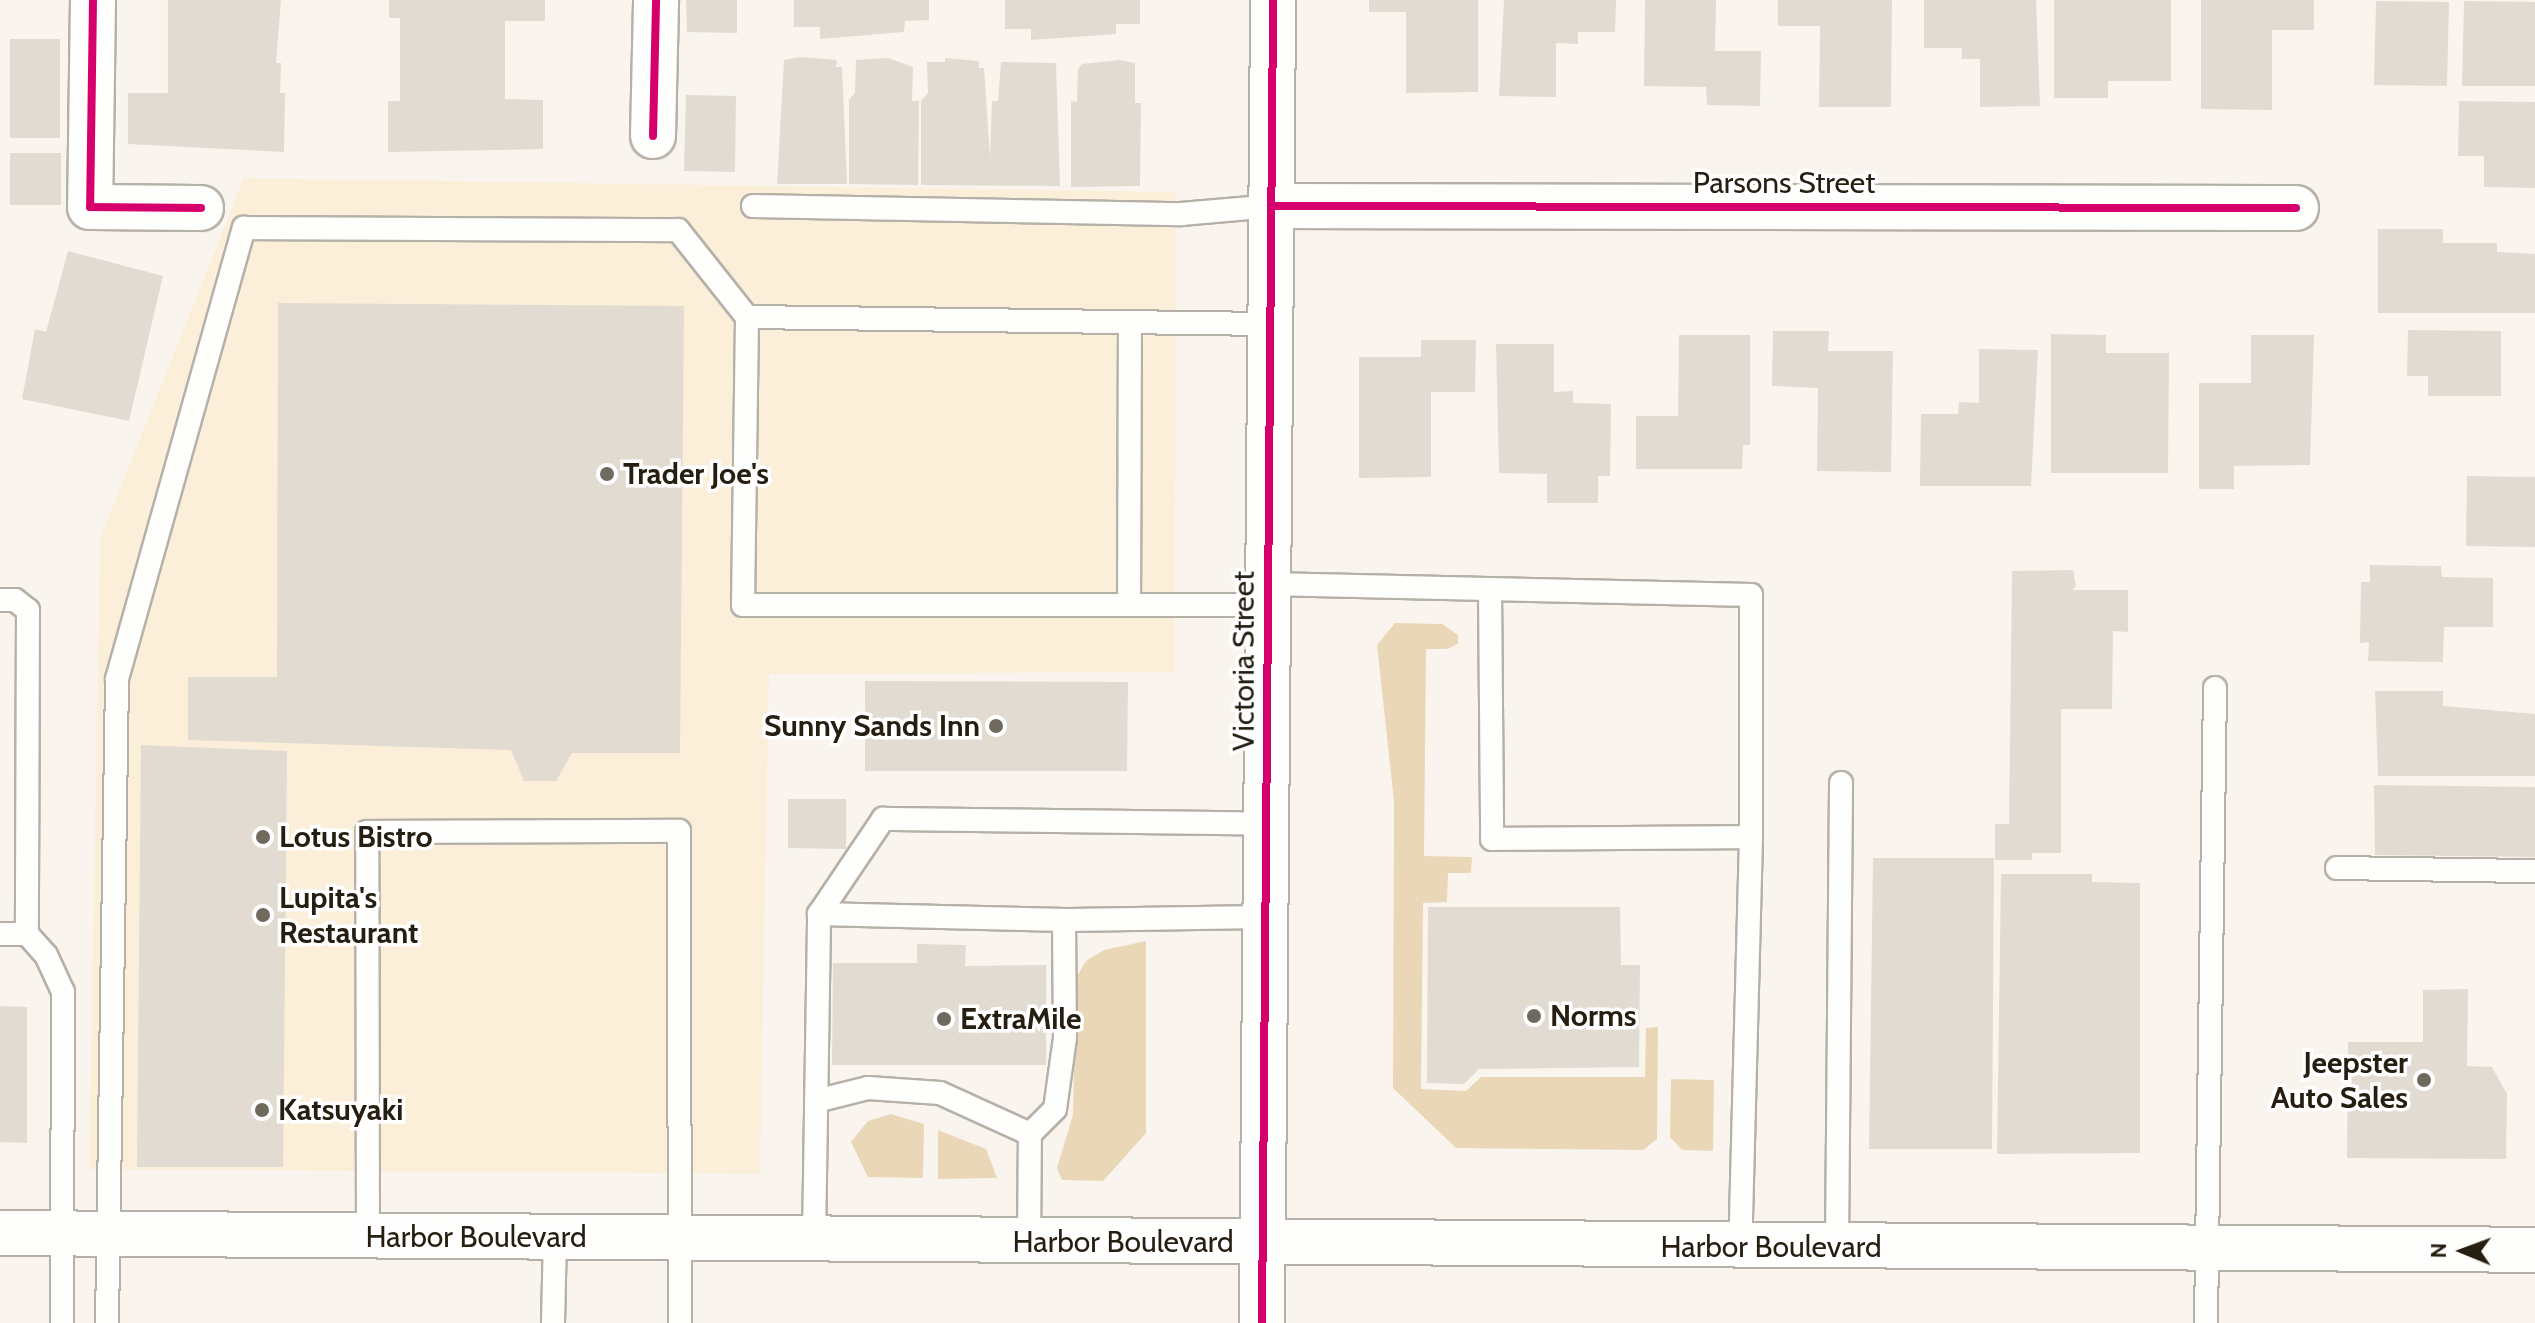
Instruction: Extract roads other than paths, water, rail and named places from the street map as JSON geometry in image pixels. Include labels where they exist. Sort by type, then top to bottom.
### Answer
[{"type":"main road","points":[[93,0],[90,207],[201,208]]},
{"type":"main road","points":[[653,136],[656,0]]},
{"type":"main road","name":"Victoria Street","points":[[1262,1323],[1273,0]]},
{"type":"main road","name":"Parsons Street","points":[[1272,206],[2296,208]]},
{"type":"main road","name":"Harbor Boulevard","points":[[0,1233],[1263,1244],[2535,1250]]},
{"type":"lane","points":[[753,206],[1181,214],[1272,206]]},
{"type":"lane","points":[[107,1323],[117,679],[244,228],[678,230],[747,317],[743,605],[1129,605],[1269,594],[1490,590],[1751,595],[1751,837],[1740,1246]]},
{"type":"lane","points":[[747,317],[1271,324]]},
{"type":"lane","points":[[1129,605],[1130,322]]},
{"type":"lane","points":[[1490,590],[1492,839],[1751,837]]},
{"type":"lane","points":[[0,600],[15,600],[28,610],[27,934],[51,964],[63,992],[62,1323]]},
{"type":"lane","points":[[2206,1323],[2215,688]]},
{"type":"lane","points":[[1837,1247],[1841,783]]},
{"type":"lane","points":[[814,1240],[819,914],[883,819],[1267,824]]},
{"type":"lane","points":[[368,1236],[367,832],[679,831],[680,1323]]},
{"type":"lane","points":[[2337,868],[2535,871]]},
{"type":"lane","points":[[819,914],[1064,920],[1266,917]]},
{"type":"lane","points":[[1029,1242],[1030,1134],[1055,1109],[1065,1038],[1064,920]]},
{"type":"lane","points":[[0,934],[27,934]]},
{"type":"lane","points":[[816,1101],[868,1088],[940,1093],[1030,1134]]},
{"type":"lane","points":[[553,1323],[555,1237]]},
{"type":"place","name":"Trader Joe's","points":[[607,474]]},
{"type":"place","name":"Sunny Sands Inn","points":[[996,726]]},
{"type":"place","name":"Lotus Bistro","points":[[263,837]]},
{"type":"place","name":"Lupita's Restaurant","points":[[263,915]]},
{"type":"place","name":"Norms","points":[[1534,1016]]},
{"type":"place","name":"ExtraMile","points":[[944,1019]]},
{"type":"place","name":"Jeepster Auto Sales","points":[[2424,1080]]},
{"type":"place","name":"Katsuyaki","points":[[262,1110]]}]
